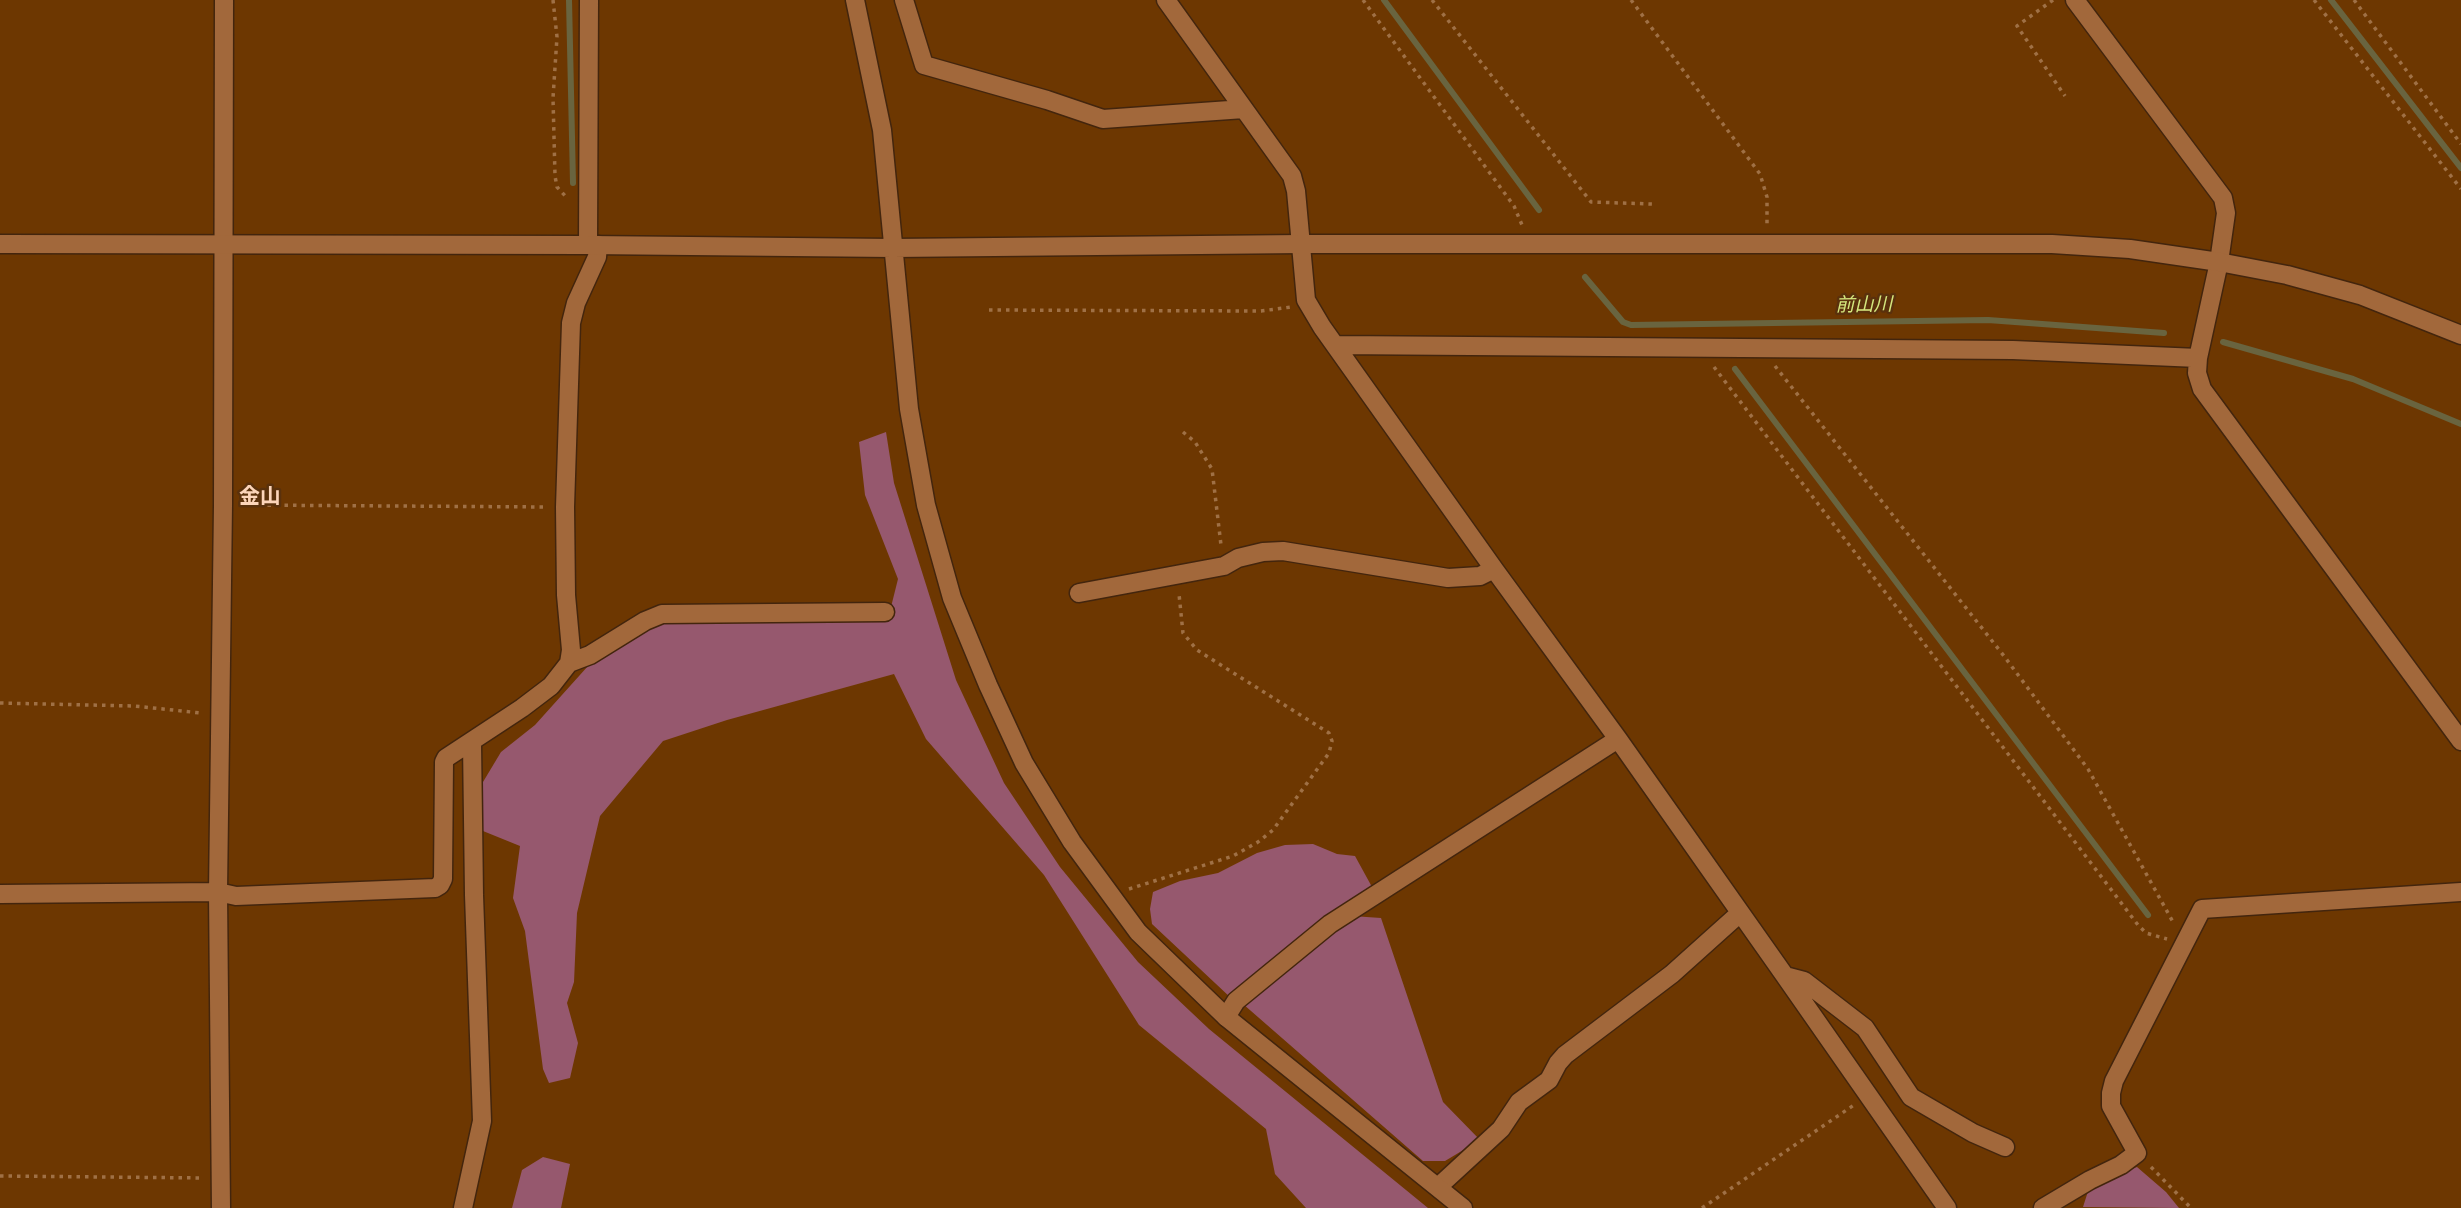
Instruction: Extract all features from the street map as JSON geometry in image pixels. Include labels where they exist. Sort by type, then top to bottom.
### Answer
[{"type":"street","points":[[220,1208],[218,892],[223,505],[223,0]]},
{"type":"street","points":[[569,663],[571,650],[566,595],[565,507],[570,323],[597,257],[588,216],[589,0]]},
{"type":"street","points":[[855,0],[883,130],[911,423],[926,505],[952,598],[1024,763],[1072,842],[1138,932],[1226,1017],[1463,1208]]},
{"type":"street","points":[[904,0],[924,65],[1047,100],[1104,120],[1244,109]]},
{"type":"street","points":[[1166,0],[1292,176],[1296,191],[1306,300],[1335,345],[1618,739],[1947,1208]]},
{"type":"street","points":[[2076,0],[2223,198],[2226,212],[2219,262],[2197,358],[2197,373],[2202,389],[2461,741]]},
{"type":"street","points":[[0,244],[893,248],[1301,244],[2052,244],[2130,249],[2287,275],[2360,296],[2461,335]]},
{"type":"street","points":[[1335,345],[2012,350],[2197,358]]},
{"type":"street","points":[[1079,593],[1177,575],[1264,552],[1283,551],[1448,578],[1480,576],[1494,569]]},
{"type":"street","points":[[0,894],[218,892],[236,896],[425,890],[440,885],[443,879],[444,762],[451,753],[472,743],[551,685],[569,663],[662,614],[885,612]]},
{"type":"street","points":[[1226,1017],[1236,1000],[1329,924],[1618,739]]},
{"type":"street","points":[[463,1208],[482,1121],[472,743]]},
{"type":"street","points":[[2043,1208],[2121,1165],[2137,1153],[2111,1106],[2114,1081],[2202,909],[2461,892]]},
{"type":"street","points":[[1438,1187],[1501,1129],[1519,1102],[1549,1080],[1565,1055],[1672,974],[1740,913]]},
{"type":"street","points":[[1785,976],[1804,981],[1864,1028],[1911,1097],[1973,1133],[2004,1147]]},
{"type":"path","points":[[553,0],[557,37],[553,98],[555,176],[558,187],[581,214],[588,216]]},
{"type":"path","points":[[1363,0],[1514,206],[1523,229],[1523,244]]},
{"type":"path","points":[[1432,0],[1591,202],[1652,204]]},
{"type":"path","points":[[1631,0],[1760,174],[1767,197],[1767,244]]},
{"type":"path","points":[[2053,0],[2017,26],[2065,96]]},
{"type":"path","points":[[2314,0],[2461,189]]},
{"type":"path","points":[[2354,0],[2461,144]]},
{"type":"path","points":[[989,310],[1261,311],[1289,308],[1306,300]]},
{"type":"path","points":[[1702,347],[1707,358],[2138,925],[2146,933],[2183,943]]},
{"type":"path","points":[[1764,347],[1764,352],[2004,656],[2088,769],[2183,943]]},
{"type":"path","points":[[1183,432],[1195,442],[1212,469],[1222,552],[1228,563]]},
{"type":"path","points":[[223,505],[565,507]]},
{"type":"path","points":[[1113,899],[1130,889],[1233,856],[1258,842],[1273,830],[1329,753],[1332,741],[1329,733],[1197,650],[1183,633],[1177,575]]},
{"type":"path","points":[[0,703],[134,706],[220,715]]},
{"type":"path","points":[[1702,1208],[1846,1112],[1867,1094]]},
{"type":"path","points":[[2137,1153],[2191,1208]]},
{"type":"path","points":[[0,1176],[220,1178]]},
{"type":"shaded area","points":[[886,432],[894,483],[956,680],[1004,783],[1060,867],[1138,962],[1209,1029],[1428,1208],[1306,1208],[1275,1174],[1266,1129],[1139,1025],[1044,875],[926,739],[894,674],[727,720],[663,741],[600,816],[577,913],[574,982],[567,1003],[578,1043],[570,1078],[549,1083],[543,1069],[525,931],[513,898],[520,846],[483,831],[483,782],[501,752],[535,725],[597,656],[658,620],[888,619],[898,579],[865,495],[859,442]]},
{"type":"shaded area","points":[[1313,844],[1337,854],[1355,856],[1372,887],[1231,998],[1152,924],[1150,909],[1153,892],[1180,881],[1218,873],[1257,853],[1285,845]]},
{"type":"shaded area","points":[[1352,916],[1381,918],[1443,1102],[1480,1140],[1445,1161],[1423,1161],[1243,1004]]},
{"type":"shaded area","points":[[543,1157],[570,1164],[561,1208],[512,1208],[522,1170]]},
{"type":"shaded area","points":[[2137,1167],[2166,1192],[2179,1208],[2083,1207],[2091,1182]]},
{"type":"waterway","points":[[569,0],[573,183]]},
{"type":"waterway","name":"前山川","points":[[1384,0],[1539,210]]},
{"type":"waterway","points":[[2331,0],[2461,168]]},
{"type":"waterway","name":"前山川","points":[[1585,277],[1623,322],[1631,325],[1988,320],[2164,333]]},
{"type":"waterway","name":"前山川","points":[[2223,342],[2353,379],[2461,424]]},
{"type":"waterway","points":[[1735,369],[2148,915]]},
{"type":"district","name":"金山","points":[[260,498]]}]
